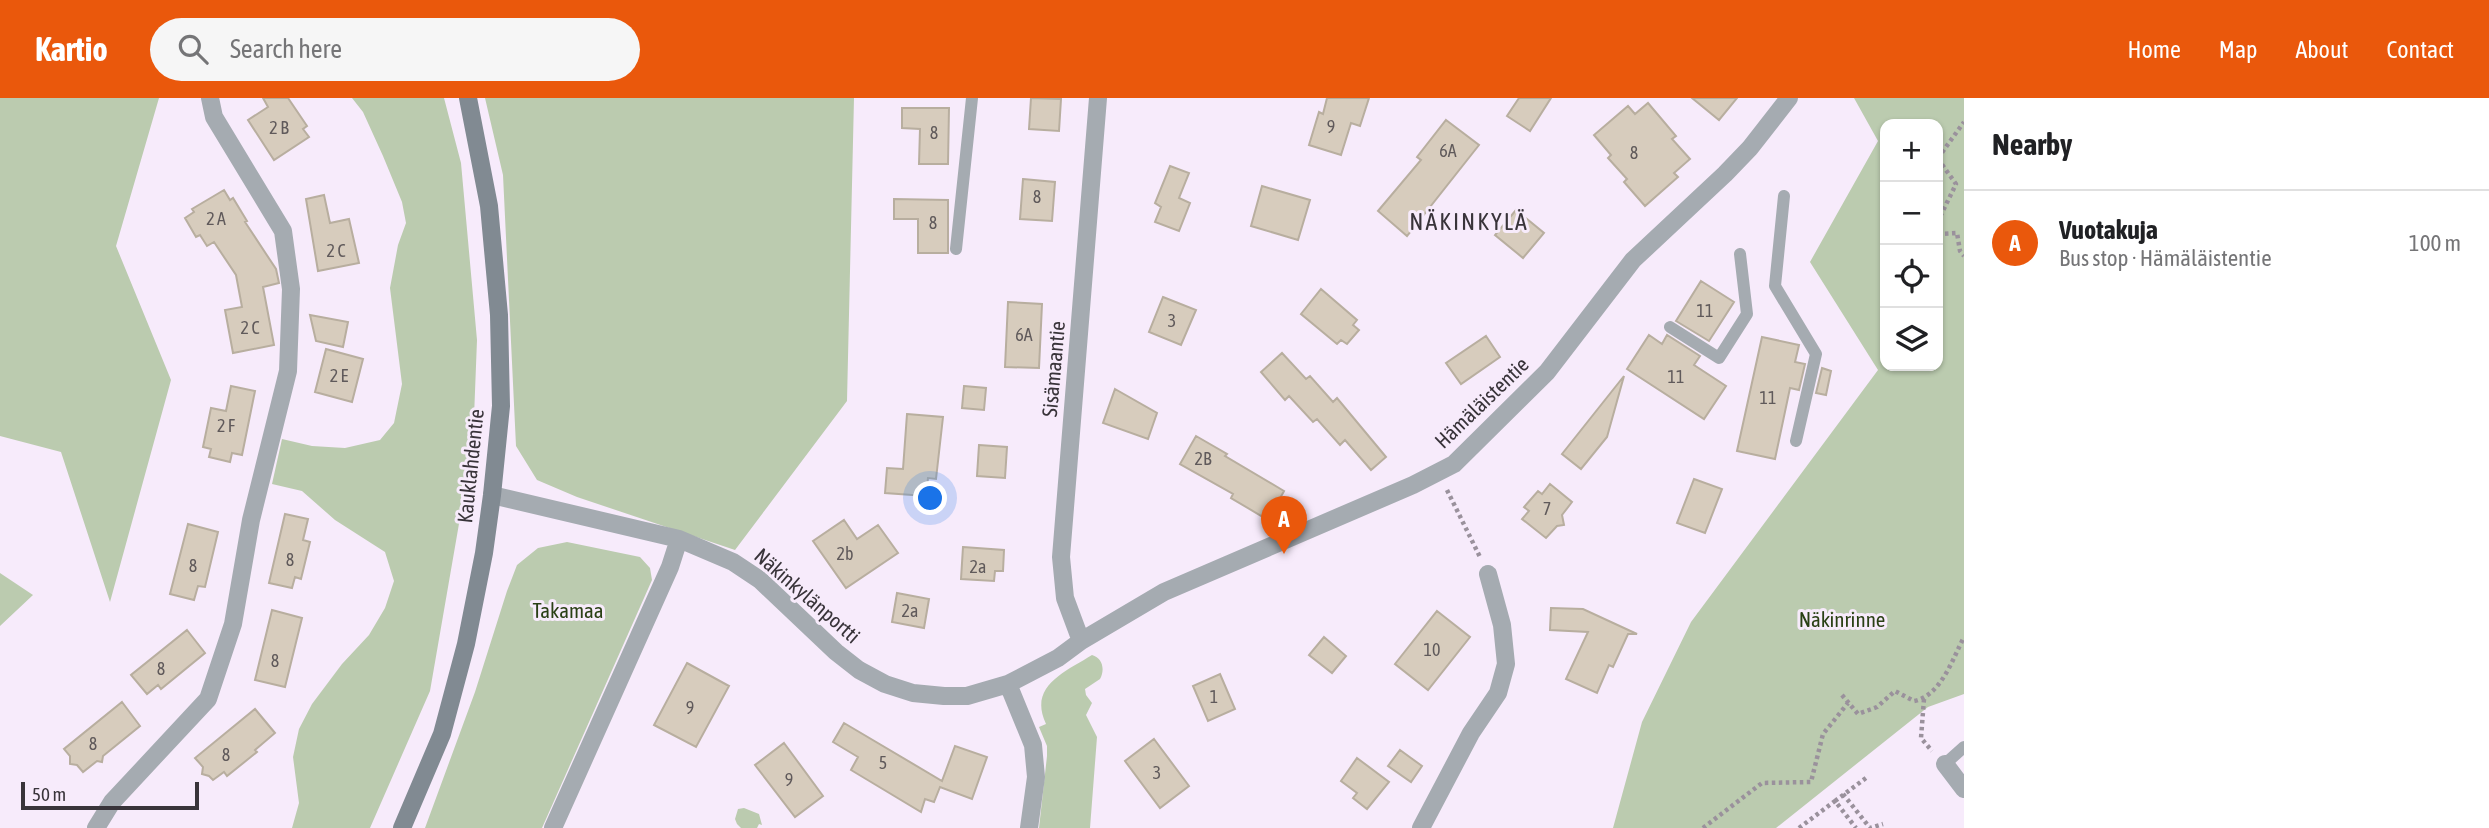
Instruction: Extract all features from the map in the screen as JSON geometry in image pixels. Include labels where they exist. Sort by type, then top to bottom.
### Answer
[{"type":"street","points":[[96,828],[112,802],[208,699],[233,624],[251,520],[288,371],[291,289],[283,231],[214,117],[209,98]]},
{"type":"street","name":"Kauklahdentie","points":[[402,828],[442,734],[466,644],[484,553],[501,405],[499,315],[489,206],[468,98]]},
{"type":"street","name":"Sisämaantie","points":[[1081,641],[1065,598],[1061,558],[1098,98]]},
{"type":"street","name":"Hämäläistentie","points":[[1009,684],[1058,658],[1081,641],[1164,592],[1454,464],[1547,372],[1633,260],[1725,174],[1790,98]]},
{"type":"street","name":"Näkinkylänportti","points":[[492,495],[679,539],[733,562],[760,580],[836,652],[859,670],[885,684],[913,693],[944,696],[967,696],[1009,684]]},
{"type":"street","points":[[553,828],[670,567],[679,539]]},
{"type":"street","points":[[1421,828],[1471,733],[1499,693],[1506,664],[1503,636],[1488,574]]},
{"type":"street","points":[[1009,684],[1033,745],[1036,777],[1029,828]]},
{"type":"street","points":[[1945,764],[1964,789]]},
{"type":"lane","points":[[956,249],[972,98]]},
{"type":"lane","points":[[1784,196],[1774,286],[1816,354],[1796,441]]},
{"type":"lane","points":[[1670,327],[1719,358],[1747,314],[1740,254]]},
{"type":"lane","points":[[1945,764],[1964,747]]},
{"type":"path","points":[[1943,152],[1964,122]]},
{"type":"path","points":[[1943,166],[1956,184],[1943,211]]},
{"type":"path","points":[[1943,234],[1957,233],[1960,251],[1964,256]]},
{"type":"path","points":[[1436,474],[1488,574]]},
{"type":"path","points":[[1842,695],[1858,714],[1877,707],[1895,691],[1914,701],[1924,699],[1940,682],[1964,637]]},
{"type":"path","points":[[1924,699],[1922,738],[1945,764]]},
{"type":"path","points":[[1703,828],[1762,783],[1811,782],[1823,734],[1848,704]]},
{"type":"path","points":[[1798,828],[1866,778]]},
{"type":"path","points":[[1843,794],[1870,828],[1883,824]]},
{"type":"path","points":[[1835,801],[1856,828]]},
{"type":"green space","points":[[0,98],[159,98],[116,246],[171,380],[110,602],[61,452],[0,436]]},
{"type":"green space","points":[[352,98],[444,98],[461,163],[477,340],[473,443],[430,691],[370,828],[292,828],[299,803],[293,757],[299,729],[312,704],[342,664],[369,635],[385,608],[394,581],[385,552],[335,520],[302,491],[272,484],[282,439],[312,446],[345,448],[380,440],[394,423],[402,384],[390,288],[398,245],[406,223],[402,202],[383,156],[363,112]]},
{"type":"green space","points":[[485,98],[854,98],[847,401],[735,550],[577,497],[537,480],[516,446],[503,175]]},
{"type":"green space","name":"Näkinrinne","points":[[1854,98],[1964,98],[1964,694],[1928,707],[1776,828],[1613,828],[1642,722],[1691,622],[1878,370],[1810,262],[1878,141]]},
{"type":"green space","name":"Takamaa","points":[[567,542],[640,557],[650,568],[652,580],[542,828],[425,828],[475,692],[517,565],[538,548]]},
{"type":"green space","points":[[0,573],[33,595],[0,626]]},
{"type":"green space","points":[[1092,655],[1099,659],[1103,668],[1100,679],[1085,689],[1092,703],[1086,715],[1097,737],[1090,828],[1039,828],[1047,756],[1047,746],[1039,727],[1046,724],[1042,700],[1052,682]]},
{"type":"green space","points":[[744,808],[759,814],[762,825],[759,824],[757,828],[741,828],[735,819],[738,809]]},
{"type":"building","points":[[263,98],[288,98],[307,126],[303,129],[309,137],[274,160],[248,120],[268,107]]},
{"type":"building","points":[[1031,98],[1061,99],[1059,131],[1029,129]]},
{"type":"building","points":[[1327,98],[1369,98],[1360,126],[1351,123],[1341,155],[1309,145],[1319,112],[1323,114]]},
{"type":"building","points":[[1519,98],[1551,98],[1530,131],[1507,116]]},
{"type":"building","points":[[1692,98],[1737,98],[1719,120]]},
{"type":"building","points":[[1648,103],[1676,136],[1672,139],[1690,159],[1674,173],[1678,177],[1645,206],[1624,182],[1627,179],[1608,158],[1611,155],[1594,135],[1628,106],[1635,114]]},
{"type":"building","points":[[902,108],[949,108],[948,164],[919,164],[920,129],[902,128]]},
{"type":"building","points":[[1446,120],[1479,145],[1407,236],[1378,211],[1421,160],[1417,157]]},
{"type":"building","points":[[1170,166],[1189,173],[1179,198],[1190,203],[1179,231],[1155,222],[1161,207],[1155,203]]},
{"type":"building","points":[[1023,179],[1055,182],[1052,221],[1020,219]]},
{"type":"building","points":[[1262,186],[1310,200],[1298,240],[1251,226]]},
{"type":"building","points":[[224,190],[230,200],[233,198],[247,221],[245,222],[276,269],[279,283],[263,287],[274,345],[233,353],[225,310],[242,307],[236,275],[214,242],[207,246],[200,235],[196,237],[185,218],[194,212],[192,209]]},
{"type":"building","points":[[324,195],[330,223],[349,219],[359,263],[318,271],[306,199]]},
{"type":"building","points":[[894,199],[948,200],[948,253],[918,253],[918,219],[894,219]]},
{"type":"building","points":[[1516,210],[1544,233],[1523,258],[1495,235]]},
{"type":"building","points":[[1701,281],[1734,302],[1709,341],[1676,321]]},
{"type":"building","points":[[1321,289],[1357,320],[1353,325],[1359,330],[1347,344],[1341,340],[1337,344],[1301,314]]},
{"type":"building","points":[[1163,297],[1196,310],[1181,345],[1149,332]]},
{"type":"building","points":[[1008,302],[1042,304],[1039,368],[1005,367]]},
{"type":"building","points":[[310,315],[348,322],[343,347],[316,341]]},
{"type":"building","points":[[1649,335],[1662,344],[1667,335],[1700,356],[1694,365],[1726,386],[1704,419],[1627,369]]},
{"type":"building","points":[[1486,336],[1500,357],[1461,384],[1446,363]]},
{"type":"building","points":[[1762,337],[1799,345],[1795,362],[1805,364],[1799,390],[1790,388],[1775,459],[1737,451]]},
{"type":"building","points":[[326,349],[363,359],[352,402],[315,392]]},
{"type":"building","points":[[1282,353],[1306,379],[1310,376],[1333,402],[1337,398],[1386,457],[1371,470],[1345,440],[1340,445],[1317,419],[1313,422],[1289,396],[1285,400],[1261,372]]},
{"type":"building","points":[[1822,368],[1831,371],[1826,395],[1816,393]]},
{"type":"building","points":[[1624,376],[1607,437],[1581,469],[1562,454]]},
{"type":"building","points":[[231,386],[255,391],[242,455],[232,453],[230,462],[209,457],[211,449],[203,447],[211,408],[226,411]]},
{"type":"building","points":[[964,386],[986,388],[984,410],[962,408]]},
{"type":"building","points":[[1115,389],[1157,413],[1148,439],[1103,423]]},
{"type":"building","points":[[907,414],[943,417],[936,479],[928,478],[926,496],[885,493],[887,468],[903,469]]},
{"type":"building","points":[[1196,436],[1284,491],[1268,520],[1231,498],[1233,494],[1180,464]]},
{"type":"building","points":[[979,445],[1007,447],[1005,478],[977,476]]},
{"type":"building","points":[[1694,479],[1722,489],[1705,533],[1677,523]]},
{"type":"building","points":[[1550,484],[1572,502],[1562,515],[1564,525],[1557,526],[1546,538],[1522,519],[1529,511],[1524,507],[1538,491],[1542,494]]},
{"type":"building","points":[[285,514],[308,519],[303,540],[310,542],[301,579],[295,577],[292,588],[269,583]]},
{"type":"building","points":[[844,520],[857,539],[878,525],[898,553],[846,588],[813,541]]},
{"type":"building","points":[[188,524],[218,532],[205,587],[198,586],[194,600],[170,594]]},
{"type":"building","points":[[963,547],[1004,550],[1003,571],[995,571],[994,581],[961,579]]},
{"type":"building","points":[[897,593],[929,599],[924,628],[892,622]]},
{"type":"building","points":[[1551,608],[1583,609],[1637,634],[1628,634],[1613,667],[1609,665],[1597,693],[1566,679],[1588,632],[1550,630]]},
{"type":"building","points":[[272,610],[302,618],[285,687],[255,680]]},
{"type":"building","points":[[1437,611],[1470,637],[1428,690],[1395,664]]},
{"type":"building","points":[[187,630],[205,653],[161,689],[158,685],[147,694],[131,675]]},
{"type":"building","points":[[1324,637],[1346,656],[1332,673],[1309,655]]},
{"type":"building","points":[[687,663],[729,686],[696,747],[654,725]]},
{"type":"building","points":[[1220,674],[1235,709],[1208,721],[1193,686]]},
{"type":"building","points":[[122,702],[140,726],[103,756],[102,762],[97,761],[83,772],[77,765],[70,764],[70,756],[64,749]]},
{"type":"building","points":[[255,709],[275,733],[255,750],[257,752],[227,776],[224,772],[213,780],[202,774],[203,767],[195,758]]},
{"type":"building","points":[[844,723],[942,781],[955,746],[987,757],[972,799],[940,787],[934,802],[925,799],[921,812],[851,770],[858,757],[833,742]]},
{"type":"building","points":[[1154,739],[1189,786],[1160,808],[1125,761]]},
{"type":"building","points":[[784,743],[823,796],[795,817],[755,765]]},
{"type":"building","points":[[1400,750],[1422,766],[1411,782],[1388,766]]},
{"type":"building","points":[[1357,758],[1389,782],[1367,809],[1353,798],[1357,793],[1341,781]]},
{"type":"place","name":"Vuotakuja","points":[[1284,554]]},
{"type":"district","name":"NÄKINKYLÄ","points":[[1469,222]]}]
